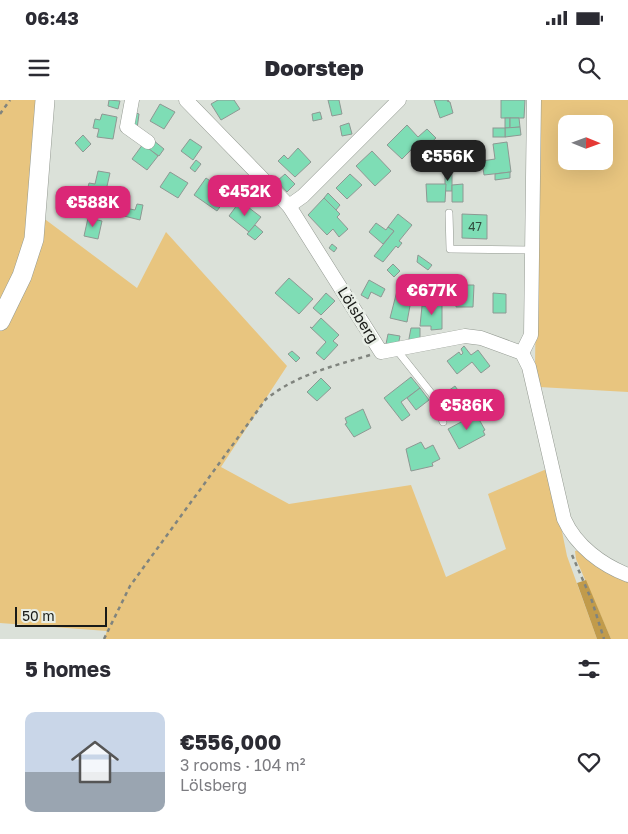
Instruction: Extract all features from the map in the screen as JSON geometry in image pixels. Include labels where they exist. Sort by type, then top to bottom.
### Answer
[{"type":"street","points":[[0,321],[22,276],[34,239],[45,100]]},
{"type":"street","points":[[132,100],[127,127],[148,142]]},
{"type":"street","name":"Lölsberg","points":[[186,100],[289,206],[381,352],[465,336],[481,338],[522,353]]},
{"type":"street","points":[[289,206],[303,196],[399,100]]},
{"type":"street","points":[[534,100],[530,335],[522,353],[529,367],[564,519],[570,531],[596,558],[628,575]]},
{"type":"lane","points":[[448,213],[450,249],[532,250]]},
{"type":"lane","points":[[396,349],[435,398],[443,422]]},
{"type":"path","points":[[0,114],[10,100]]},
{"type":"path","points":[[104,639],[130,586],[266,399],[285,384],[298,378],[381,352]]},
{"type":"path","points":[[570,531],[573,559],[592,601],[602,627],[604,639]]},
{"type":"shaded area","points":[[0,100],[38,100],[30,219],[46,220],[137,288],[166,232],[287,366],[221,467],[289,504],[411,485],[446,577],[506,549],[488,494],[549,468],[567,556],[597,639],[104,639],[107,631],[0,623]]},
{"type":"shaded area","points":[[539,100],[628,100],[628,392],[539,387],[535,366]]},
{"type":"shaded area","points":[[579,550],[628,581],[628,639],[611,639],[576,559],[575,551]]},
{"type":"shaded area","points":[[586,580],[611,639],[597,639],[577,583]]},
{"type":"building","points":[[109,100],[120,101],[118,109],[108,106]]},
{"type":"building","points":[[218,100],[234,100],[240,109],[221,120],[211,104]]},
{"type":"building","points":[[328,100],[339,100],[342,114],[332,116]]},
{"type":"building","points":[[434,100],[449,100],[447,101],[450,102],[453,113],[440,118]]},
{"type":"building","points":[[501,100],[525,100],[524,118],[501,118]]},
{"type":"building","points":[[160,104],[175,112],[164,129],[150,121]]},
{"type":"building","points":[[133,112],[139,114],[137,129],[130,124]]},
{"type":"building","points":[[320,112],[322,119],[313,121],[312,114]]},
{"type":"building","points":[[102,114],[117,117],[113,139],[97,137],[99,129],[93,128],[95,119],[100,120]]},
{"type":"building","points":[[505,118],[510,118],[510,128],[505,128]]},
{"type":"building","points":[[510,118],[519,118],[520,127],[510,128]]},
{"type":"building","points":[[349,123],[352,134],[342,136],[340,126]]},
{"type":"building","points":[[407,125],[418,137],[427,129],[436,138],[423,150],[417,144],[402,159],[387,145]]},
{"type":"building","points":[[520,127],[521,135],[505,137],[505,128]]},
{"type":"building","points":[[493,128],[505,128],[505,137],[493,137]]},
{"type":"building","points":[[83,135],[91,144],[83,152],[75,143]]},
{"type":"building","points":[[190,139],[202,147],[193,160],[181,151]]},
{"type":"building","points":[[153,140],[164,149],[159,156],[147,148]]},
{"type":"building","points":[[507,142],[511,172],[484,175],[482,161],[495,159],[493,144]]},
{"type":"building","points":[[143,144],[158,156],[147,170],[132,159]]},
{"type":"building","points":[[298,148],[311,162],[295,177],[278,161],[284,155],[288,159]]},
{"type":"building","points":[[372,151],[391,171],[375,186],[356,166]]},
{"type":"building","points":[[196,160],[201,164],[195,172],[190,168]]},
{"type":"building","points":[[98,171],[110,173],[105,195],[87,191],[89,183],[95,184]]},
{"type":"building","points":[[170,172],[188,183],[178,198],[160,187]]},
{"type":"building","points":[[510,172],[510,178],[495,180],[495,174]]},
{"type":"building","points":[[285,174],[295,184],[287,192],[277,181]]},
{"type":"building","points":[[350,174],[362,185],[347,199],[336,188]]},
{"type":"building","points":[[445,174],[452,174],[452,191],[445,191]]},
{"type":"building","points":[[206,178],[229,194],[217,211],[194,195]]},
{"type":"building","points":[[236,180],[245,187],[238,195],[229,188]]},
{"type":"building","points":[[426,184],[446,184],[445,202],[427,202]]},
{"type":"building","points":[[463,184],[463,202],[452,202],[452,185]]},
{"type":"building","points":[[328,193],[340,205],[336,210],[324,198]]},
{"type":"building","points":[[324,198],[340,214],[337,217],[348,229],[339,237],[333,229],[327,235],[308,215]]},
{"type":"building","points":[[240,201],[261,217],[249,232],[229,216]]},
{"type":"building","points":[[137,204],[143,205],[140,220],[124,216],[125,208],[135,210]]},
{"type":"building","points":[[398,214],[412,225],[399,241],[402,243],[398,248],[396,246],[383,262],[374,256],[394,231],[388,227]]},
{"type":"building","points":[[462,214],[487,215],[487,239],[462,238]]},
{"type":"building","points":[[88,218],[102,221],[98,239],[84,236]]},
{"type":"building","points":[[376,223],[386,230],[388,227],[394,231],[383,244],[369,232]]},
{"type":"building","points":[[255,225],[263,232],[255,240],[247,234]]},
{"type":"building","points":[[332,244],[337,248],[334,252],[329,248]]},
{"type":"building","points":[[418,255],[432,265],[428,270],[417,262]]},
{"type":"building","points":[[393,264],[400,271],[394,277],[387,270]]},
{"type":"building","points":[[289,278],[313,299],[299,314],[275,293]]},
{"type":"building","points":[[369,280],[385,289],[381,297],[371,292],[368,299],[361,295]]},
{"type":"building","points":[[456,285],[474,285],[473,307],[456,307]]},
{"type":"building","points":[[397,291],[412,295],[407,322],[390,318]]},
{"type":"building","points":[[326,293],[335,301],[321,315],[313,308]]},
{"type":"building","points":[[493,293],[506,294],[506,313],[493,313]]},
{"type":"building","points":[[431,302],[442,304],[442,329],[431,330],[431,326],[420,326],[422,306],[431,306]]},
{"type":"building","points":[[321,318],[339,335],[333,341],[338,345],[324,360],[316,353],[326,342],[310,327],[312,328]]},
{"type":"building","points":[[411,328],[420,328],[420,341],[408,344]]},
{"type":"building","points":[[388,334],[400,336],[398,346],[386,344]]},
{"type":"building","points":[[464,346],[471,355],[478,350],[490,366],[481,373],[472,362],[457,374],[447,361],[459,352],[461,355],[463,353],[461,349]]},
{"type":"building","points":[[292,351],[300,358],[296,362],[288,354]]},
{"type":"building","points":[[411,377],[420,388],[401,402],[410,415],[402,421],[384,398]]},
{"type":"building","points":[[321,378],[331,388],[317,401],[307,392]]},
{"type":"building","points":[[455,386],[469,406],[463,411],[448,391]]},
{"type":"building","points":[[420,388],[429,400],[416,410],[407,398]]},
{"type":"building","points":[[363,409],[371,428],[354,437],[345,424],[347,423],[345,418]]},
{"type":"building","points":[[476,414],[485,430],[483,431],[485,435],[459,449],[448,429]]},
{"type":"building","points":[[421,442],[425,449],[433,445],[440,459],[432,463],[433,466],[411,471],[406,449]]}]
